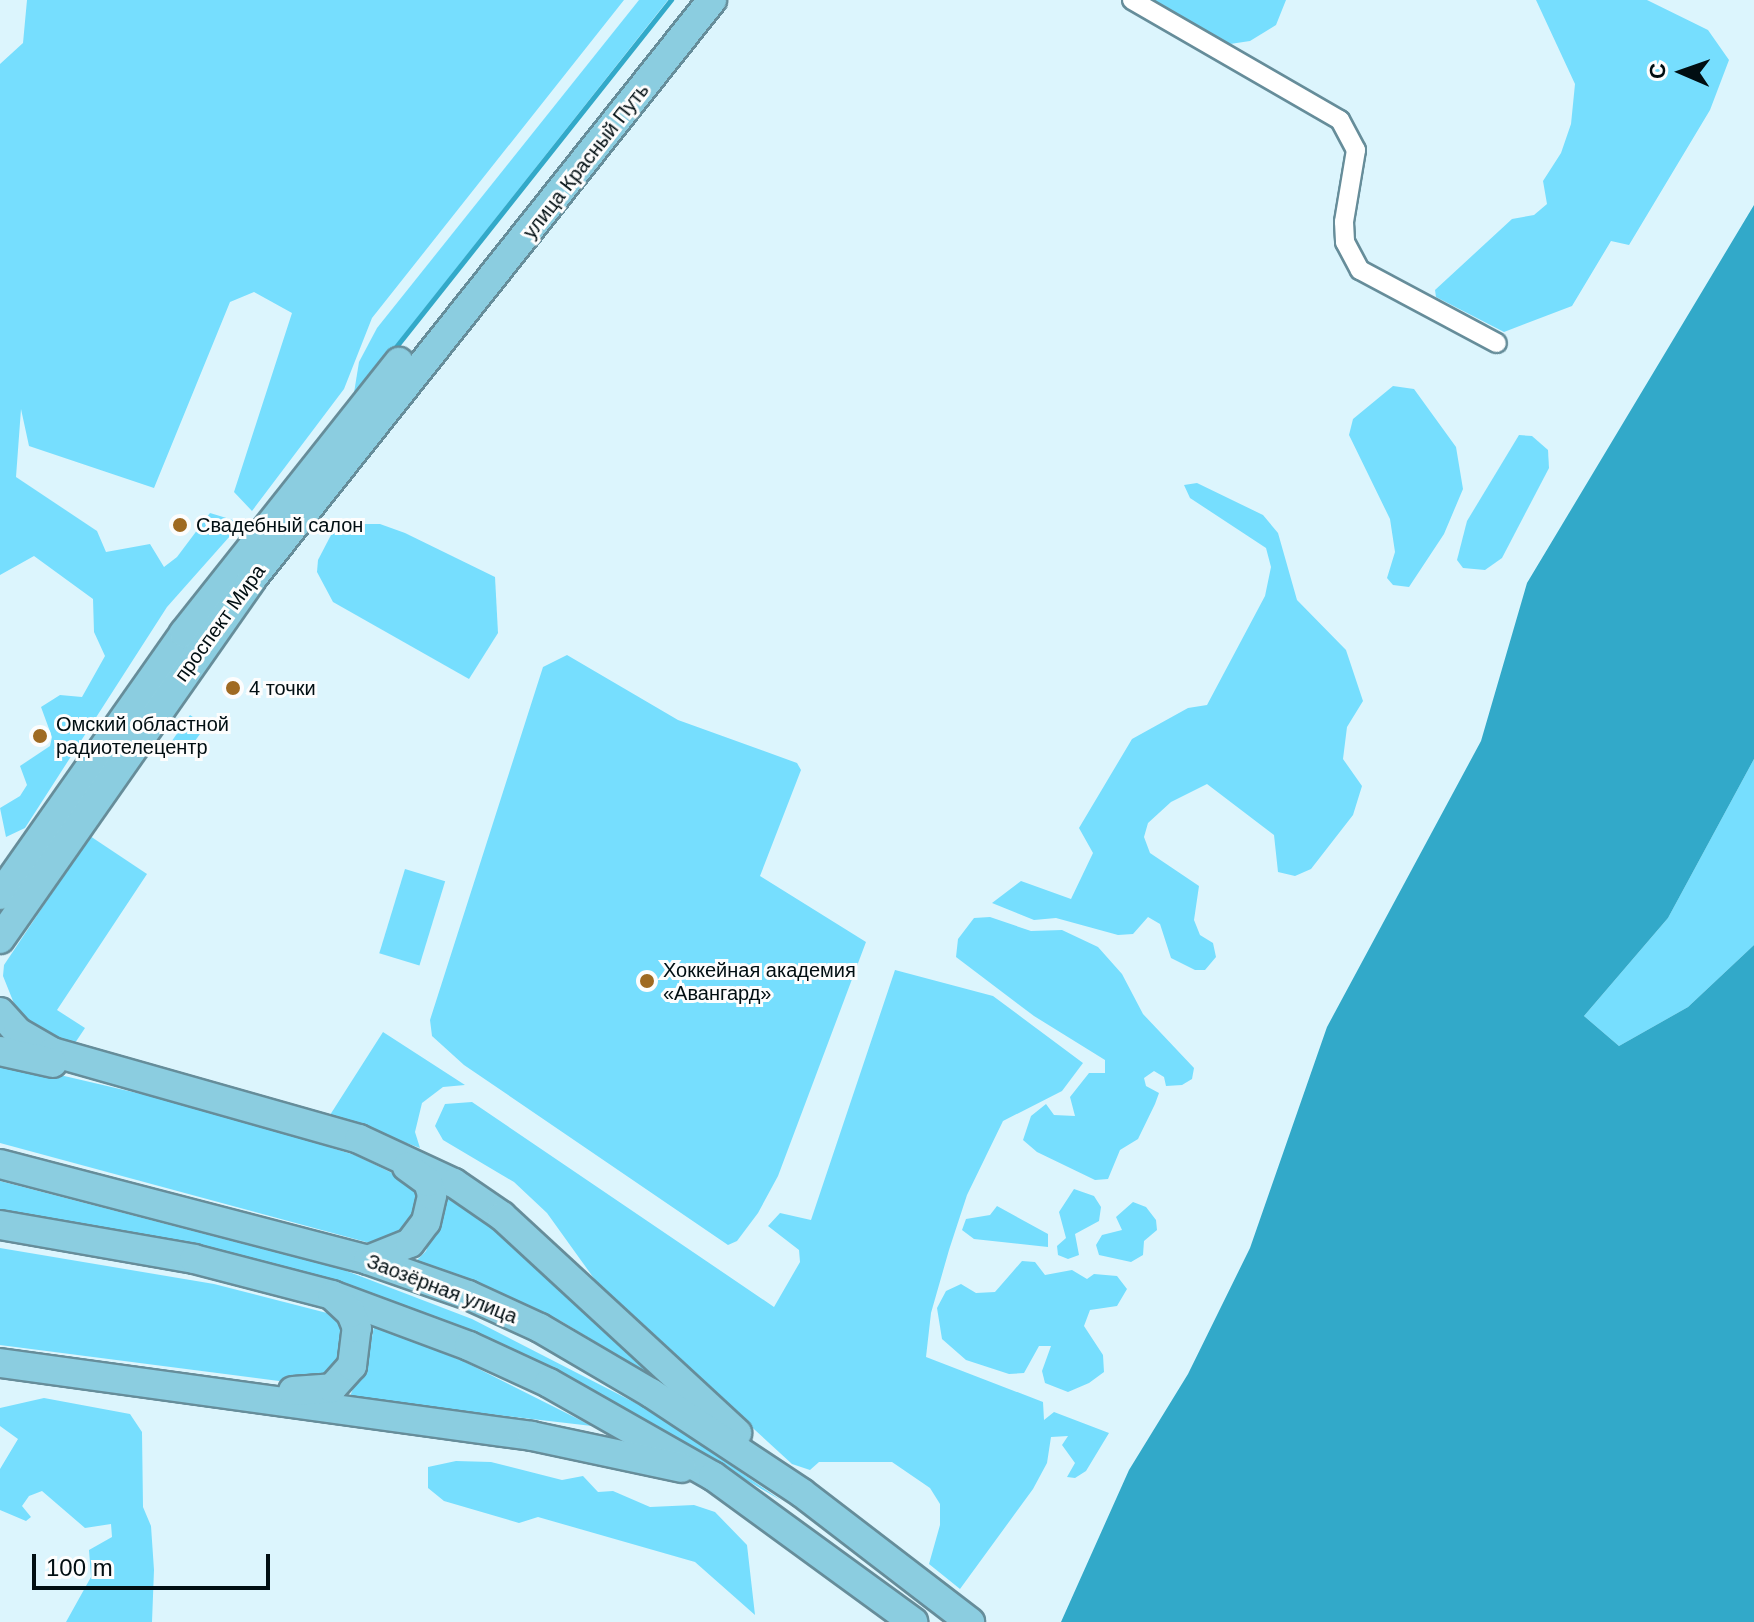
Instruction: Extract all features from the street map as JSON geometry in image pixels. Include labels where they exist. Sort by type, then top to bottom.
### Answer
[{"type":"main road","name":"улица Красный Путь","points":[[451,314],[690,0]]},
{"type":"main road","name":"улица Красный Путь","points":[[451,314],[712,0]]},
{"type":"main road","name":"проспект Мира","points":[[0,895],[184,633],[451,314]]},
{"type":"main road","name":"проспект Мира","points":[[0,939],[208,636],[451,314]]},
{"type":"main road","points":[[0,1012],[18,1032],[52,1052],[359,1139],[454,1183],[502,1216],[802,1493]]},
{"type":"main road","points":[[0,1051],[221,1106],[357,1148],[417,1173],[428,1182],[432,1195],[418,1235],[399,1249],[368,1260]]},
{"type":"main road","name":"Заозёрная улица","points":[[0,1164],[368,1260],[468,1295],[540,1328],[651,1393],[802,1493],[970,1622]]},
{"type":"main road","name":"Заозёрная улица","points":[[0,1225],[194,1259],[332,1295],[402,1318],[549,1383],[713,1476],[913,1622]]},
{"type":"main road","points":[[0,1353],[309,1393],[345,1379],[357,1353],[360,1339],[351,1313],[332,1295]]},
{"type":"main road","points":[[0,1363],[532,1436],[713,1476]]},
{"type":"street","points":[[1132,0],[1340,120],[1356,150],[1344,222],[1345,242],[1360,270],[1497,343]]},
{"type":"shaded area","points":[[27,0],[624,0],[372,318],[344,389],[252,511],[234,492],[292,313],[254,292],[230,302],[154,488],[29,446],[21,409],[16,477],[97,531],[106,552],[150,544],[164,567],[177,557],[210,513],[233,520],[230,536],[167,607],[25,828],[6,837],[0,808],[20,796],[27,785],[20,766],[50,746],[52,737],[41,707],[60,695],[82,697],[105,656],[94,632],[93,599],[34,556],[0,575],[0,64],[23,43]]},
{"type":"shaded area","points":[[639,0],[668,0],[353,399],[359,362],[377,328]]},
{"type":"shaded area","points":[[1148,0],[1286,0],[1276,25],[1250,41],[1230,44]]},
{"type":"shaded area","points":[[1536,0],[1647,0],[1708,30],[1729,60],[1710,110],[1629,245],[1611,241],[1572,306],[1504,332],[1436,297],[1435,290],[1512,219],[1534,215],[1547,204],[1543,181],[1561,153],[1571,124],[1575,84]]},
{"type":"shaded area","points":[[1754,205],[1754,759],[1668,918],[1584,1016],[1619,1046],[1688,1007],[1754,945],[1754,1622],[1061,1622],[1129,1470],[1188,1374],[1250,1248],[1327,1027],[1481,741],[1527,583]]},
{"type":"shaded area","points":[[1393,386],[1414,389],[1456,447],[1463,489],[1444,534],[1409,587],[1393,585],[1387,578],[1395,552],[1390,519],[1349,435],[1353,419]]},
{"type":"shaded area","points":[[1519,435],[1532,436],[1548,450],[1549,468],[1502,558],[1485,570],[1463,568],[1457,560],[1467,521]]},
{"type":"shaded area","points":[[1197,483],[1263,515],[1278,533],[1297,600],[1346,650],[1363,701],[1347,727],[1343,759],[1362,786],[1353,815],[1311,869],[1295,876],[1278,872],[1274,835],[1207,784],[1171,802],[1148,823],[1144,837],[1150,853],[1199,886],[1194,920],[1200,935],[1213,943],[1216,957],[1205,970],[1195,970],[1171,958],[1160,924],[1148,917],[1133,934],[1118,935],[1056,918],[1034,920],[992,903],[1021,881],[1071,899],[1093,853],[1079,828],[1132,739],[1188,708],[1207,705],[1265,596],[1271,567],[1266,548],[1190,498],[1184,485]]},
{"type":"shaded area","points":[[354,524],[380,524],[405,533],[495,577],[498,633],[469,679],[333,602],[317,572],[318,560],[331,535]]},
{"type":"shaded area","name":"Хоккейная академия «Авангард»","points":[[567,655],[678,720],[797,763],[801,770],[760,876],[866,942],[778,1176],[758,1213],[737,1241],[728,1245],[464,1065],[432,1036],[430,1020],[543,667]]},
{"type":"shaded area","points":[[190,715],[206,726],[185,755],[170,744]]},
{"type":"shaded area","points":[[1754,759],[1754,945],[1688,1007],[1619,1046],[1584,1016],[1668,918]]},
{"type":"shaded area","points":[[90,836],[147,874],[57,1010],[85,1028],[69,1052],[21,1021],[3,976],[4,965]]},
{"type":"shaded area","points":[[405,869],[445,881],[419,965],[379,953]]},
{"type":"shaded area","points":[[990,917],[1031,931],[1062,930],[1098,947],[1122,974],[1143,1014],[1194,1068],[1192,1079],[1182,1085],[1166,1086],[1164,1077],[1154,1071],[1144,1078],[1146,1086],[1159,1093],[1138,1139],[1120,1150],[1108,1179],[1095,1180],[1037,1152],[1023,1140],[1031,1116],[1046,1104],[1054,1115],[1075,1116],[1070,1097],[1089,1073],[1105,1073],[1105,1060],[1034,1016],[956,957],[958,939],[974,918]]},
{"type":"shaded area","points":[[895,970],[993,996],[1083,1063],[1062,1091],[1003,1121],[967,1195],[949,1250],[931,1313],[926,1357],[1043,1402],[1044,1420],[1054,1412],[1109,1433],[1086,1471],[1075,1478],[1067,1477],[1075,1463],[1062,1445],[1068,1436],[1051,1437],[1047,1463],[1033,1489],[960,1589],[929,1564],[940,1525],[940,1504],[930,1488],[892,1462],[819,1462],[810,1470],[792,1464],[603,1291],[547,1213],[514,1182],[443,1140],[435,1126],[445,1104],[472,1102],[774,1307],[800,1262],[799,1250],[768,1226],[780,1213],[811,1220]]},
{"type":"shaded area","points":[[383,1032],[465,1085],[443,1087],[422,1103],[415,1132],[420,1148],[330,1115]]},
{"type":"shaded area","points":[[0,1061],[197,1107],[355,1155],[421,1187],[410,1230],[377,1245],[0,1143]]},
{"type":"shaded area","points":[[0,1181],[344,1270],[472,1319],[659,1415],[782,1501],[709,1458],[503,1353],[0,1217]]},
{"type":"shaded area","points":[[1074,1189],[1094,1196],[1101,1207],[1099,1221],[1075,1234],[1079,1255],[1068,1259],[1058,1255],[1057,1246],[1066,1238],[1059,1212]]},
{"type":"shaded area","points":[[448,1195],[501,1229],[670,1387],[561,1321],[415,1262],[426,1251]]},
{"type":"shaded area","points":[[1133,1202],[1146,1207],[1156,1220],[1157,1230],[1144,1241],[1143,1255],[1131,1262],[1099,1255],[1096,1245],[1102,1235],[1122,1230],[1116,1217]]},
{"type":"shaded area","points":[[997,1206],[1048,1234],[1048,1247],[974,1239],[962,1230],[966,1219],[990,1215]]},
{"type":"shaded area","points":[[0,1248],[214,1284],[327,1313],[350,1334],[333,1374],[302,1384],[0,1345]]},
{"type":"shaded area","points":[[1022,1261],[1035,1262],[1045,1275],[1072,1270],[1087,1279],[1094,1274],[1117,1276],[1127,1289],[1117,1306],[1090,1310],[1084,1326],[1103,1355],[1104,1372],[1089,1383],[1068,1392],[1045,1383],[1042,1371],[1051,1346],[1039,1346],[1024,1373],[1009,1374],[966,1360],[942,1339],[937,1308],[946,1291],[961,1284],[976,1293],[995,1292]]},
{"type":"shaded area","points":[[374,1326],[465,1362],[592,1426],[349,1398],[369,1353]]},
{"type":"shaded area","points":[[44,1398],[130,1414],[142,1432],[143,1507],[151,1526],[154,1570],[152,1622],[66,1622],[91,1577],[89,1550],[112,1537],[111,1524],[85,1528],[42,1491],[29,1496],[22,1506],[31,1517],[26,1521],[0,1510],[0,1469],[18,1439],[0,1426],[0,1408]]},
{"type":"shaded area","points":[[456,1461],[491,1462],[562,1480],[583,1476],[598,1492],[613,1491],[650,1507],[694,1505],[715,1512],[747,1545],[755,1615],[695,1562],[538,1517],[519,1523],[444,1501],[428,1488],[428,1467]]},
{"type":"waterway","points":[[391,353],[671,0]]},
{"type":"place","name":"Свадебный салон","points":[[180,525]]},
{"type":"place","name":"4 точки","points":[[233,688]]},
{"type":"place","name":"Омский областной радиотелецентр","points":[[40,736]]},
{"type":"place","name":"Хоккейная академия «Авангард»","points":[[647,981]]}]
